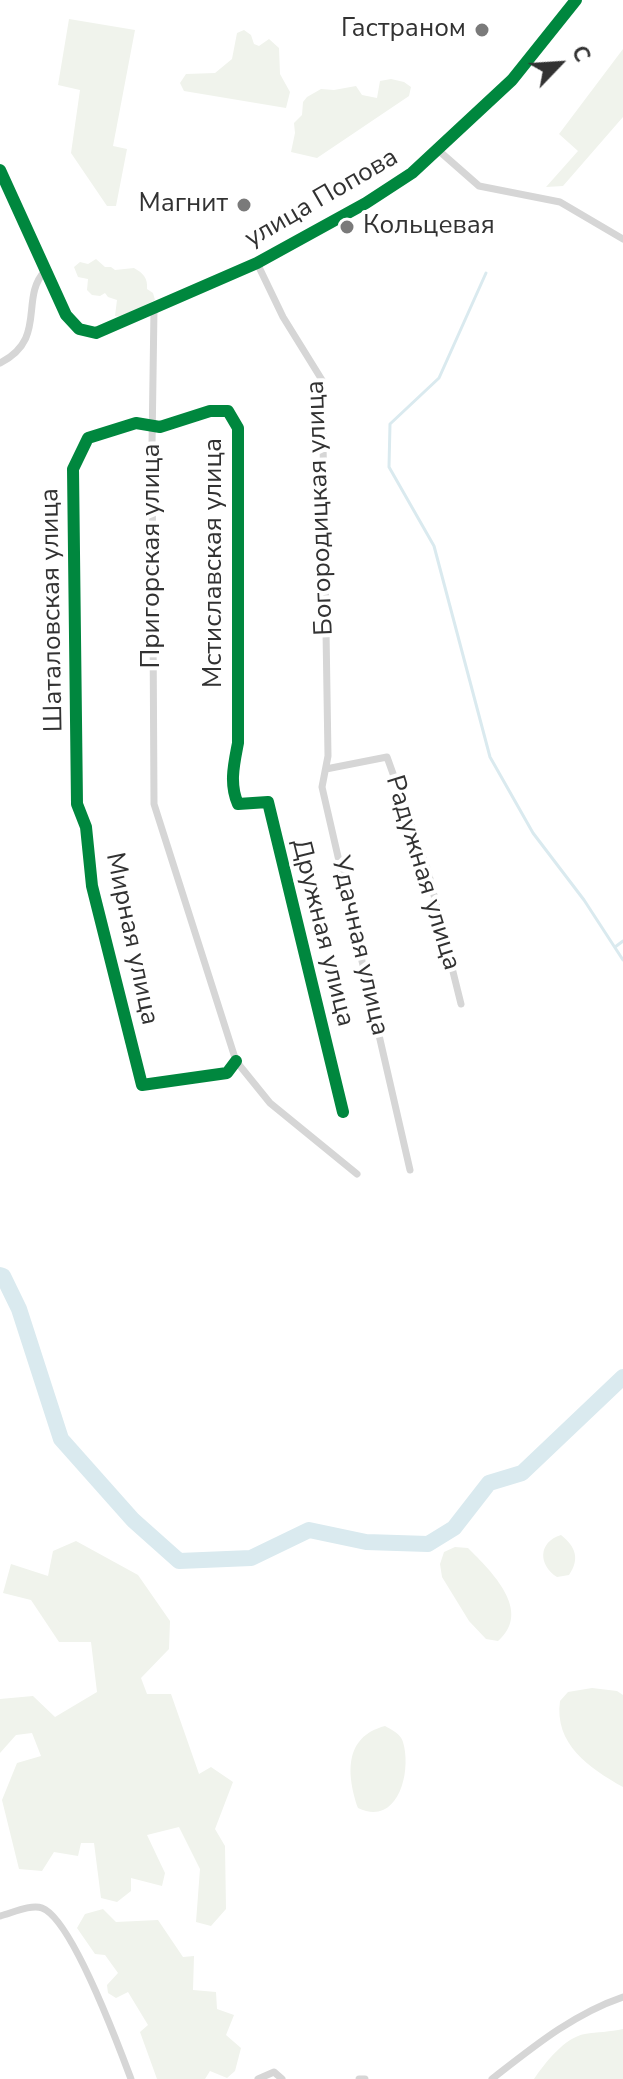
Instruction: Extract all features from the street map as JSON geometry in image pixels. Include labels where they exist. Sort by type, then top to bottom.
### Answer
[{"type":"street","name":"улица Попова","points":[[45,271],[66,315],[79,329],[96,333],[257,263],[366,203],[412,173],[512,80],[576,0]]},
{"type":"street","points":[[438,150],[479,186],[554,200],[623,239]]},
{"type":"street","points":[[0,170],[45,271],[38,280],[26,341],[14,356],[0,363]]},
{"type":"street","name":"Богородицкая улица","points":[[257,263],[283,317],[322,380],[326,769]]},
{"type":"street","name":"Пригорская улица","points":[[154,309],[154,804],[236,1061]]},
{"type":"street","name":"Мстиславская улица","points":[[152,424],[160,427],[210,411],[228,411],[238,428],[238,743],[232,778],[234,795]]},
{"type":"street","name":"Шаталовская улица","points":[[77,804],[73,469],[88,438],[136,423],[152,424]]},
{"type":"street","name":"Радужная улица","points":[[326,769],[387,757],[428,871],[461,1004]]},
{"type":"street","name":"Удачная улица","points":[[326,769],[322,787],[410,1170]]},
{"type":"street","name":"Дружная улица","points":[[234,795],[238,804],[268,802],[343,1112]]},
{"type":"street","name":"Мирная улица","points":[[77,804],[86,827],[92,886],[142,1085],[227,1073],[236,1061]]},
{"type":"street","points":[[236,1061],[270,1103],[357,1174]]},
{"type":"street","points":[[0,1916],[38,1906],[48,1910],[64,1932],[101,2001],[131,2079]]},
{"type":"street","points":[[492,2079],[561,2027],[596,2006],[623,1997]]},
{"type":"street","points":[[258,2079],[274,2072],[282,2079]]},
{"type":"shaded area","points":[[69,19],[135,30],[113,146],[127,149],[116,206],[107,206],[71,153],[80,90],[58,85]]},
{"type":"shaded area","points":[[244,30],[251,35],[254,44],[259,46],[269,39],[279,48],[280,74],[290,92],[286,108],[184,91],[180,83],[186,74],[215,73],[232,59],[237,33]]},
{"type":"shaded area","points":[[623,49],[623,117],[563,186],[546,187],[578,151],[559,134]]},
{"type":"shaded area","points":[[391,79],[411,87],[409,96],[317,158],[291,152],[294,123],[302,115],[303,102],[307,97],[321,89],[356,86],[362,95],[377,98],[380,81]]},
{"type":"shaded area","points":[[96,259],[105,267],[115,270],[137,270],[144,276],[147,289],[153,293],[155,300],[122,317],[115,316],[117,300],[105,293],[92,295],[87,290],[88,279],[78,277],[74,267],[80,262],[88,264]]},
{"type":"shaded area","points":[[561,1535],[570,1544],[575,1558],[569,1575],[557,1577],[546,1566],[543,1554],[548,1543]]},
{"type":"shaded area","points":[[76,1541],[138,1575],[170,1621],[169,1649],[141,1678],[147,1694],[171,1694],[199,1774],[211,1767],[233,1782],[215,1829],[225,1846],[226,1909],[211,1926],[196,1922],[200,1869],[179,1827],[147,1835],[165,1873],[162,1886],[131,1878],[131,1891],[117,1902],[101,1898],[94,1843],[81,1843],[78,1856],[54,1852],[42,1871],[19,1869],[2,1800],[17,1763],[41,1756],[32,1733],[16,1735],[0,1753],[0,1699],[33,1696],[55,1717],[97,1692],[91,1642],[59,1642],[31,1600],[3,1593],[11,1564],[48,1576],[53,1551]]},
{"type":"shaded area","points":[[455,1547],[468,1548],[505,1592],[511,1617],[508,1629],[498,1641],[486,1639],[469,1621],[442,1577],[440,1564],[444,1552]]},
{"type":"shaded area","points":[[592,1688],[617,1691],[623,1695],[623,1787],[598,1772],[576,1753],[563,1730],[560,1701],[568,1692]]},
{"type":"shaded area","points":[[385,1726],[402,1739],[405,1768],[399,1793],[392,1803],[383,1810],[372,1812],[358,1808],[352,1783],[352,1759],[362,1739],[371,1731]]},
{"type":"shaded area","points":[[103,1909],[116,1922],[158,1920],[183,1957],[194,1956],[193,1990],[216,1992],[217,2009],[234,2015],[226,2035],[241,2048],[235,2071],[227,2078],[210,2071],[205,2079],[157,2079],[140,2032],[148,2025],[128,1992],[116,1998],[108,1993],[107,1985],[118,1973],[105,1955],[95,1954],[77,1928],[85,1914]]},
{"type":"shaded area","points":[[623,2029],[623,2079],[534,2079],[570,2040],[585,2034]]},
{"type":"waterway","points":[[486,273],[439,378],[390,424],[389,467],[434,546],[490,757],[533,833],[584,900],[623,960]]},
{"type":"waterway","points":[[615,947],[623,941]]},
{"type":"waterway","points":[[0,1275],[19,1309],[61,1439],[133,1520],[179,1561],[251,1558],[309,1530],[366,1542],[428,1544],[454,1528],[489,1483],[522,1473],[623,1377]]},
{"type":"cycle path","points":[[0,170],[66,315],[79,329],[96,333],[257,263],[366,203],[412,173],[512,80],[576,0]]},
{"type":"cycle path","points":[[236,1061],[227,1073],[142,1085],[92,886],[86,827],[77,804],[73,469],[88,438],[136,423],[160,427],[210,411],[228,411],[238,428],[238,743],[234,789],[238,804],[268,802],[343,1112]]},
{"type":"place","name":"Гастраном","points":[[482,30]]},
{"type":"place","name":"Магнит","points":[[244,205]]},
{"type":"place","name":"Кольцевая","points":[[347,227]]}]
